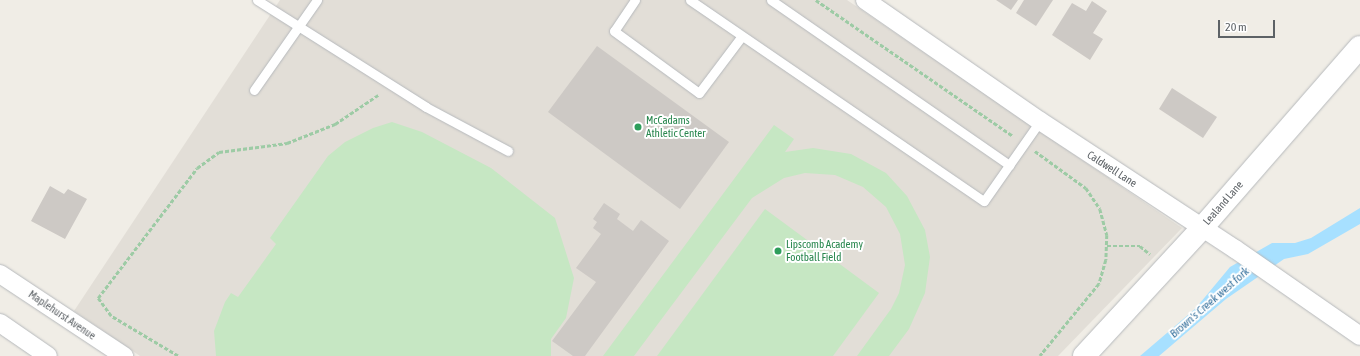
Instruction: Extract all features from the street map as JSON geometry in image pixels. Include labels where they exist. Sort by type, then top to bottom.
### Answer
[{"type":"street","name":"Caldwell Lane","points":[[865,0],[1040,121],[1234,249],[1360,336]]},
{"type":"street","name":"Lealand Lane","points":[[1084,356],[1202,228],[1360,47]]},
{"type":"street","name":"Maplehurst Avenue","points":[[0,274],[124,356]]},
{"type":"street","points":[[0,323],[48,356]]},
{"type":"lane","points":[[257,0],[298,28],[426,107],[508,151]]},
{"type":"lane","points":[[254,90],[317,0]]},
{"type":"lane","points":[[635,0],[614,31],[700,93],[742,36]]},
{"type":"lane","points":[[690,0],[984,201],[1040,121]]},
{"type":"lane","points":[[771,0],[1009,165]]},
{"type":"path","points":[[178,356],[111,316],[98,298],[197,168],[219,152],[287,143],[334,124],[378,95]]},
{"type":"path","points":[[1108,246],[1140,246],[1164,269]]},
{"type":"shaded area","points":[[280,0],[847,0],[1182,228],[1058,356],[140,356],[74,311]]},
{"type":"green space","points":[[392,122],[422,132],[491,168],[555,218],[574,278],[566,318],[551,339],[551,356],[216,356],[214,331],[225,302],[231,293],[238,297],[276,244],[270,238],[328,156],[345,142],[373,128]]},
{"type":"green space","points":[[774,125],[794,139],[785,152],[813,148],[851,154],[886,173],[907,196],[925,230],[930,257],[925,293],[909,329],[889,356],[857,356],[891,309],[899,293],[905,265],[900,234],[886,207],[863,187],[835,175],[805,173],[784,178],[752,198],[634,356],[603,356]]},
{"type":"green space","name":"Lipscomb Academy Football Field","points":[[765,209],[879,293],[833,356],[657,356]]},
{"type":"water","name":"Brown's Creek west fork","points":[[1360,208],[1360,224],[1308,254],[1284,259],[1226,299],[1159,356],[1140,356],[1195,309],[1230,267],[1272,243],[1295,243],[1311,238]]},
{"type":"building","points":[[996,0],[1018,0],[1011,10]]},
{"type":"building","points":[[1024,0],[1053,0],[1036,26],[1016,13]]},
{"type":"building","points":[[1092,1],[1107,11],[1093,33],[1103,39],[1090,60],[1052,35],[1072,3],[1086,11]]},
{"type":"building","name":"McCadams Athletic Center","points":[[597,46],[729,142],[680,209],[548,112]]},
{"type":"building","points":[[1172,88],[1217,117],[1203,138],[1159,109]]},
{"type":"building","points":[[50,186],[64,194],[68,189],[87,199],[65,239],[31,221]]},
{"type":"building","points":[[604,203],[620,214],[617,219],[633,231],[641,220],[669,241],[585,356],[573,356],[552,341],[596,282],[576,268],[601,234],[593,228],[597,222],[593,219]]},
{"type":"place","name":"McCadams Athletic Center","points":[[638,127]]},
{"type":"place","name":"Lipscomb Academy Football Field","points":[[778,251]]}]
